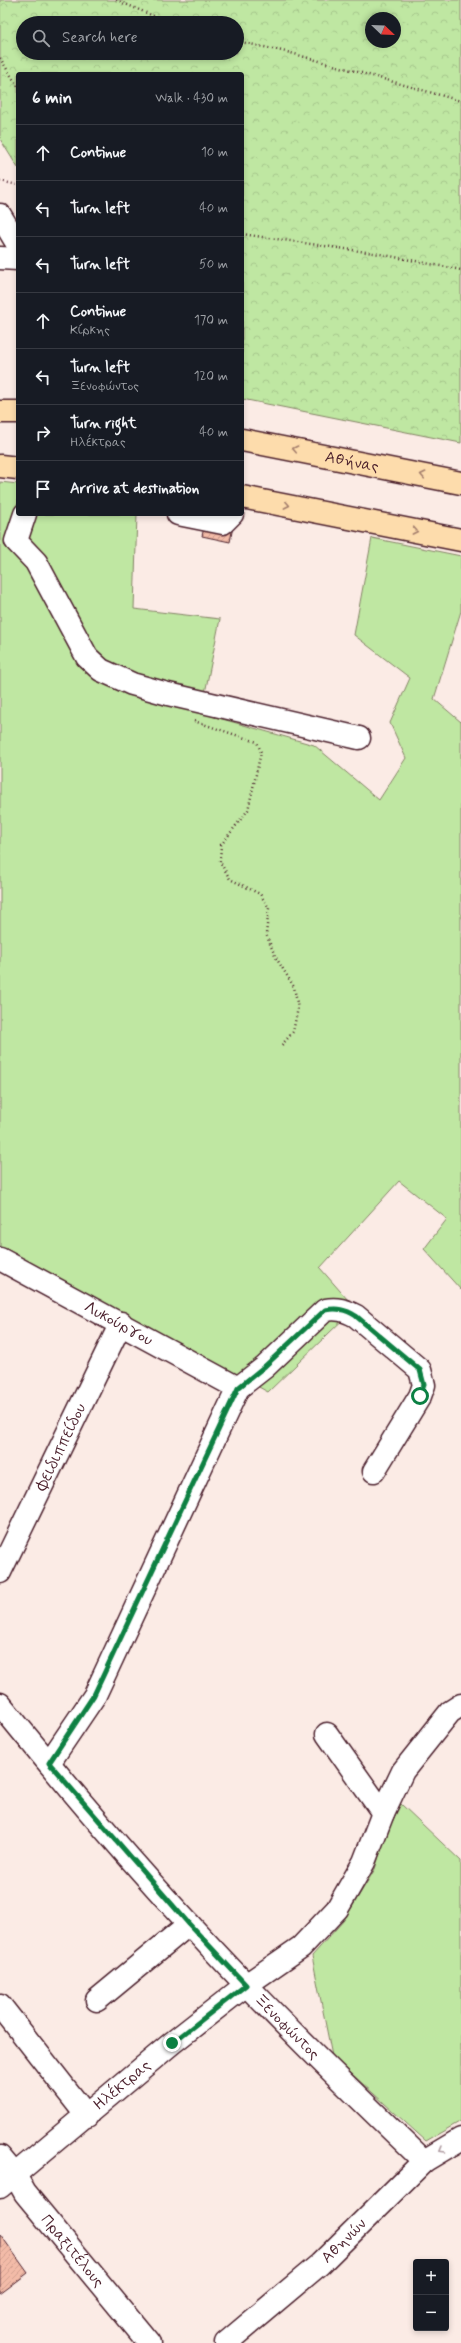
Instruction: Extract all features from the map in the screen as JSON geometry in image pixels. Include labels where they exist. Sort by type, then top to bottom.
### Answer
[{"type":"highway","points":[[0,412],[16,412]]},
{"type":"highway","name":"Αθήνας","points":[[244,440],[461,483]]},
{"type":"highway","points":[[244,500],[461,540]]},
{"type":"street","points":[[0,215],[16,242]]},
{"type":"street","points":[[0,258],[16,259]]},
{"type":"street","points":[[23,516],[8,539],[36,562],[87,657],[101,670],[132,684],[168,694],[359,738]]},
{"type":"street","points":[[188,516],[223,523],[230,516]]},
{"type":"street","name":"Λυκούργου","points":[[0,1258],[238,1388]]},
{"type":"street","points":[[49,1763],[94,1695],[238,1388],[265,1366],[325,1310],[335,1308],[346,1310],[356,1316],[420,1370],[424,1378],[420,1396],[374,1471]]},
{"type":"street","name":"Φειδιππείδου","points":[[0,1572],[121,1323]]},
{"type":"street","name":"Ξενοφώντος","points":[[0,1704],[49,1763],[189,1924],[246,1985],[424,2160]]},
{"type":"street","name":"Ηλέκτρας","points":[[8,2181],[172,2043],[246,1985],[301,1947],[337,1909],[364,1862],[383,1812],[403,1771],[450,1712],[461,1706]]},
{"type":"street","points":[[327,1734],[383,1812]]},
{"type":"street","points":[[97,2000],[189,1924]]},
{"type":"street","points":[[0,2005],[87,2116]]},
{"type":"street","name":"Αθηνών","points":[[226,2343],[320,2264],[424,2160],[461,2139]]},
{"type":"street","name":"Πραξιτέλους","points":[[0,2157],[8,2181],[25,2193],[149,2343]]},
{"type":"path","points":[[116,0],[154,16]]},
{"type":"path","points":[[244,43],[291,53],[461,101]]},
{"type":"path","points":[[0,58],[16,84]]},
{"type":"path","points":[[0,181],[16,185]]},
{"type":"path","points":[[244,234],[380,254],[461,270]]},
{"type":"path","points":[[189,719],[256,742],[261,752],[248,810],[221,845],[220,862],[230,879],[260,894],[269,908],[266,934],[275,956],[294,987],[298,1008],[293,1032],[280,1047]]},
{"type":"green space","points":[[0,0],[461,0],[461,443],[244,399],[244,72],[16,72],[16,165],[0,139]]},
{"type":"green space","points":[[0,482],[16,484],[16,516],[137,516],[134,609],[220,619],[201,713],[314,745],[379,800],[406,758],[390,723],[410,678],[354,635],[372,538],[461,556],[461,611],[434,699],[461,722],[461,1290],[424,1249],[447,1219],[399,1181],[320,1268],[355,1308],[268,1392],[0,1247]]},
{"type":"green space","points":[[401,1804],[461,1861],[461,2121],[426,2141],[332,2056],[312,1956],[344,1920],[375,1869],[386,1833]]},
{"type":"building","points":[[207,516],[234,521],[230,542],[202,536]]},
{"type":"building","points":[[0,2234],[28,2273],[0,2294]]},
{"type":"route","points":[[172,2043],[246,1985],[189,1924],[49,1763],[65,1742],[94,1695],[238,1388],[265,1366],[325,1310],[335,1308],[346,1310],[356,1316],[420,1370],[424,1378],[424,1385],[420,1396]]}]
